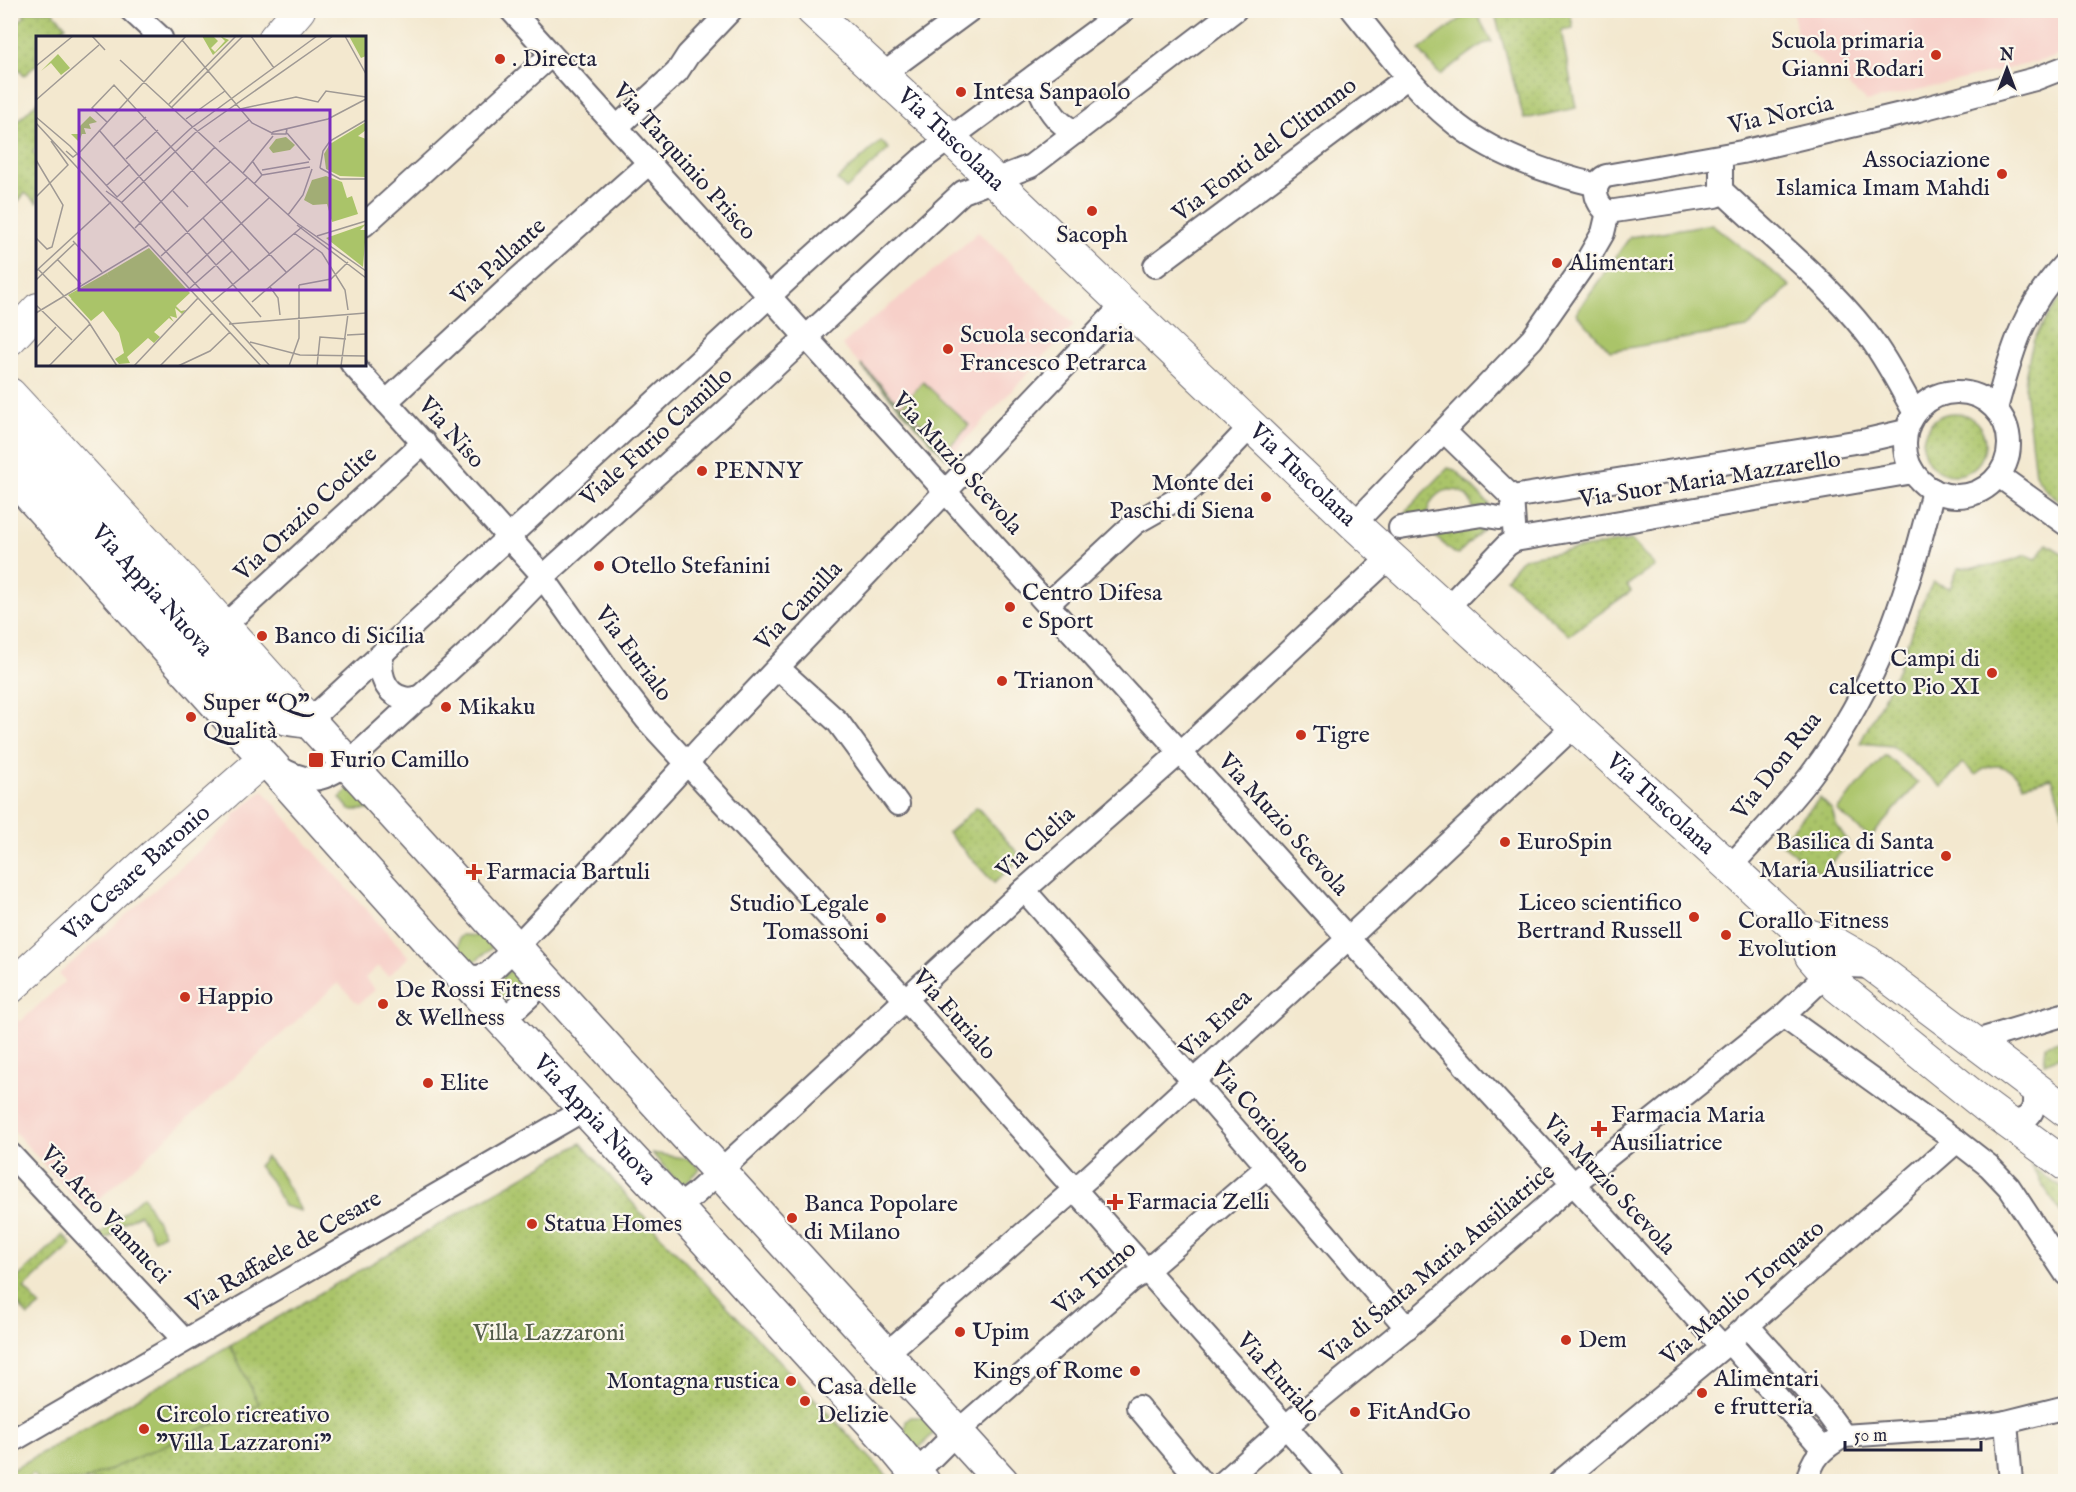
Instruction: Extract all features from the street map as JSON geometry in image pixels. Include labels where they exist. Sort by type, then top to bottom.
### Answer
[{"type":"main road","points":[[277,36],[299,10]]},
{"type":"main road","name":"Via Tuscolana","points":[[812,10],[994,180],[1354,524],[1802,933],[1845,948],[1875,967],[2066,1111]]},
{"type":"main road","points":[[10,339],[36,311]]},
{"type":"main road","name":"Via Appia Nuova","points":[[10,394],[16,423],[252,701],[264,710],[279,716],[309,722]]},
{"type":"main road","name":"Via Appia Nuova","points":[[16,423],[224,626],[1002,1482]]},
{"type":"main road","name":"Via Appia Nuova","points":[[10,473],[127,601],[264,759],[674,1205],[919,1477]]},
{"type":"main road","name":"Via Cesare Baronio","points":[[10,988],[125,881],[264,759]]},
{"type":"main road","name":"Via Tuscolana","points":[[1802,933],[1810,956],[1826,975],[2007,1122],[2066,1165]]},
{"type":"street","points":[[130,10],[159,36]]},
{"type":"street","points":[[617,127],[677,72],[688,55],[730,10]]},
{"type":"street","points":[[882,75],[970,10]]},
{"type":"street","name":"Viale Furio Camillo","points":[[309,722],[770,296],[922,159],[1124,10]]},
{"type":"street","name":"Viale Furio Camillo","points":[[348,763],[484,638],[543,577],[963,192],[1031,166],[1235,10]]},
{"type":"street","points":[[1353,10],[1408,77],[1443,114],[1483,144],[1540,167],[1596,185],[1597,199],[1602,209],[1608,212],[1717,195],[1721,190],[1719,157]]},
{"type":"street","name":"Via Tarquinio Prisco","points":[[522,15],[550,56],[770,296]]},
{"type":"street","points":[[366,223],[550,56]]},
{"type":"street","name":"Via Norcia","points":[[1596,185],[1606,176],[1719,157],[1918,110],[2064,72]]},
{"type":"street","points":[[1035,75],[1048,107],[1062,124],[1077,132]]},
{"type":"street","name":"Via Fonti del Clitunno","points":[[1155,266],[1408,77]]},
{"type":"street","name":"Via Pallante","points":[[386,402],[516,281],[649,163]]},
{"type":"street","points":[[1721,190],[1804,266],[1864,330],[1891,369],[1910,422],[1906,454],[1913,472],[1921,482],[1933,490],[1951,496],[1967,495],[1988,486],[1999,476],[2007,461],[2010,442],[2006,423],[1989,402],[1974,394],[1955,391],[1932,398],[1910,422]]},
{"type":"street","points":[[1354,524],[1513,361],[1546,321],[1596,246],[1603,233],[1608,212]]},
{"type":"street","points":[[1996,409],[2021,327],[2039,295],[2066,262]]},
{"type":"street","points":[[770,296],[806,337]]},
{"type":"street","name":"Via Camilla","points":[[462,976],[478,977],[488,974],[516,947],[687,762],[945,492],[1120,300]]},
{"type":"street","name":"Via Muzio Scevola","points":[[806,337],[1573,1185],[1823,1449]]},
{"type":"street","name":"Via Niso","points":[[354,366],[509,538]]},
{"type":"street","name":"Via Suor Maria Mazzarello","points":[[1512,497],[1867,440],[1910,422]]},
{"type":"street","points":[[1048,604],[1135,523],[1187,492],[1252,425]]},
{"type":"street","points":[[1444,431],[1512,497],[1515,540],[1507,545],[1446,609]]},
{"type":"street","name":"Via Orazio Coclite","points":[[224,626],[424,442]]},
{"type":"street","name":"Via Suor Maria Mazzarello","points":[[1515,540],[1913,472]]},
{"type":"street","points":[[1999,476],[2066,524]]},
{"type":"street","name":"Via Don Rua","points":[[1729,868],[1769,825],[1812,773],[1858,699],[1881,656],[1896,619],[1914,566],[1933,490]]},
{"type":"street","points":[[1400,528],[1482,515],[1499,518]]},
{"type":"street","points":[[509,538],[543,577]]},
{"type":"street","name":"Via Clelia","points":[[674,1205],[691,1198],[1024,890],[1181,752],[1390,557]]},
{"type":"street","name":"Via Eurialo","points":[[543,577],[623,690],[906,1000],[1335,1482]]},
{"type":"street","points":[[384,651],[380,662],[380,673],[394,693],[406,699],[423,696]]},
{"type":"street","points":[[778,668],[838,722],[898,804]]},
{"type":"street","name":"Via Enea","points":[[887,1353],[1074,1191],[1194,1082],[1574,726]]},
{"type":"street","name":"Via Appia Nuova","points":[[264,759],[287,772],[309,779],[324,778],[348,763]]},
{"type":"street","name":"Via Coriolano","points":[[1024,890],[1407,1328]]},
{"type":"street","points":[[1826,975],[1848,966],[1875,967]]},
{"type":"street","name":"Via di Santa Maria Ausiliatrice","points":[[1224,1482],[1573,1185],[1783,1016],[1826,975]]},
{"type":"street","points":[[509,1028],[508,1019],[511,1013],[536,990],[554,989]]},
{"type":"street","points":[[1973,1042],[2066,1014]]},
{"type":"street","points":[[1783,1016],[1989,1166],[2009,1187],[2066,1274]]},
{"type":"street","points":[[2007,1122],[2021,1121],[2030,1116],[2035,1106],[2033,1088]]},
{"type":"street","name":"Via Raffaele de Cesare","points":[[13,1436],[585,1109]]},
{"type":"street","name":"Via Manlio Torquato","points":[[1576,1477],[1957,1141]]},
{"type":"street","name":"Via Atto Vannucci","points":[[10,1154],[184,1340]]},
{"type":"street","name":"Via Turno","points":[[919,1477],[958,1431],[1131,1280],[1146,1271],[1267,1167]]},
{"type":"street","points":[[1747,1325],[1832,1418],[1844,1436]]},
{"type":"street","points":[[1138,1407],[1201,1482]]},
{"type":"street","points":[[1808,1482],[1811,1466],[1823,1449],[1844,1436],[1974,1427],[2006,1422],[2066,1407]]},
{"type":"street","points":[[2006,1422],[2011,1482]]},
{"type":"shaded area","name":"Scuola primaria Gianni Rodari","points":[[1759,11],[2065,11],[2065,52],[2053,58],[1867,102],[1799,43],[1793,13],[1767,17]]},
{"type":"shaded area","name":"Scuola secondaria Francesco Petrarca","points":[[978,232],[1074,325],[947,459],[842,345]]},
{"type":"shaded area","name":"Happio","points":[[263,790],[319,857],[409,957],[388,976],[378,966],[365,978],[375,990],[358,1004],[338,983],[86,1211],[11,1128],[11,1024],[16,1019],[20,1022],[65,981],[59,974],[235,819],[233,816]]},
{"type":"green space","points":[[21,11],[52,11],[66,26],[55,36],[36,36],[36,65],[24,76],[19,70],[11,77],[11,28],[25,16]]},
{"type":"green space","points":[[1471,11],[1475,11],[1492,42],[1483,44],[1440,75],[1419,50]]},
{"type":"green space","points":[[1494,11],[1570,11],[1573,28],[1561,30],[1576,108],[1524,119]]},
{"type":"green space","points":[[36,103],[36,148],[33,152],[36,155],[36,202],[25,193],[11,210],[11,175],[13,172],[11,170],[11,128]]},
{"type":"green space","points":[[881,141],[889,149],[846,189],[837,180]]},
{"type":"green space","points":[[1712,224],[1790,286],[1747,328],[1610,351],[1576,313],[1630,237]]},
{"type":"green space","points":[[2065,293],[2066,505],[2045,489],[2035,474],[2025,390],[2026,372],[2033,341]]},
{"type":"green space","points":[[862,365],[950,457],[947,459]]},
{"type":"green space","points":[[923,382],[969,425],[948,448],[902,405]]},
{"type":"green space","points":[[1954,413],[1966,415],[1976,422],[1983,432],[1985,444],[1983,456],[1976,466],[1966,473],[1954,475],[1942,473],[1932,466],[1925,456],[1923,444],[1925,432],[1932,422],[1942,415]]},
{"type":"green space","points":[[1448,468],[1455,470],[1489,504],[1488,507],[1473,509],[1470,500],[1464,494],[1449,490],[1434,498],[1429,506],[1427,517],[1406,517],[1407,510]]},
{"type":"green space","points":[[1484,525],[1484,528],[1458,554],[1430,532]]},
{"type":"green space","points":[[1631,540],[1655,566],[1627,585],[1631,591],[1569,635],[1506,578],[1523,558]]},
{"type":"green space","points":[[2047,544],[2065,555],[2065,821],[2052,778],[2024,785],[2008,769],[1989,767],[1976,775],[1962,763],[1942,787],[1892,746],[1860,743],[1898,669],[1920,608],[1933,582],[1950,588],[1958,568],[1993,565],[2027,555],[2036,559]]},
{"type":"green space","points":[[1885,755],[1918,783],[1870,838],[1837,810]]},
{"type":"green space","points":[[353,784],[378,810],[350,810],[340,798]]},
{"type":"green space","points":[[1820,798],[1832,810],[1836,824],[1848,842],[1823,875],[1778,841]]},
{"type":"green space","points":[[977,807],[1022,858],[994,883],[948,833]]},
{"type":"green space","points":[[463,935],[482,936],[492,948],[471,964],[459,953],[459,939]]},
{"type":"green space","points":[[514,966],[527,980],[502,1004],[489,991]]},
{"type":"green space","points":[[2065,1039],[2065,1055],[2044,1063],[2046,1045]]},
{"type":"green space","name":"Villa Lazzaroni","points":[[581,1143],[661,1236],[892,1481],[83,1481],[259,1404],[230,1345]]},
{"type":"green space","points":[[652,1153],[690,1159],[700,1169],[678,1191],[668,1185],[674,1178]]},
{"type":"green space","points":[[266,1157],[278,1170],[301,1211],[284,1206],[271,1181],[258,1166]]},
{"type":"green space","points":[[2030,1165],[2065,1191],[2065,1219]]},
{"type":"green space","points":[[143,1196],[164,1234],[154,1239],[140,1214],[119,1225],[121,1229],[104,1240],[99,1235]]},
{"type":"green space","points":[[63,1235],[72,1245],[24,1288],[40,1306],[28,1316],[11,1297],[11,1284]]},
{"type":"green space","name":"Circolo ricreativo \"Villa Lazzaroni\"","points":[[230,1345],[267,1419],[151,1481],[40,1481],[33,1474],[25,1481],[11,1481],[10,1471]]},
{"type":"green space","points":[[911,1417],[931,1417],[940,1427],[915,1452],[904,1439],[906,1421]]},
{"type":"place","name":"Scuola primaria Gianni Rodari","points":[[1936,55]]},
{"type":"place","name":". Directa","points":[[500,59]]},
{"type":"place","name":"Intesa Sanpaolo","points":[[961,92]]},
{"type":"place","name":"Associazione Islamica Imam Mahdi","points":[[2002,174]]},
{"type":"place","name":"Sacoph","points":[[1092,211]]},
{"type":"place","name":"Alimentari","points":[[1557,263]]},
{"type":"place","name":"Scuola secondaria Francesco Petrarca","points":[[948,349]]},
{"type":"place","name":"PENNY","points":[[702,471]]},
{"type":"place","name":"Monte dei Paschi di Siena","points":[[1266,497]]},
{"type":"place","name":"Otello Stefanini","points":[[599,566]]},
{"type":"place","name":"Centro Difesa e Sport","points":[[1010,607]]},
{"type":"place","name":"Banco di Sicilia","points":[[262,636]]},
{"type":"place","name":"Campi di calcetto Pio XI","points":[[1992,673]]},
{"type":"place","name":"Trianon","points":[[1002,681]]},
{"type":"place","name":"Mikaku","points":[[446,707]]},
{"type":"place","name":"Super “Q” Qualità","points":[[191,717]]},
{"type":"place","name":"Tigre","points":[[1301,735]]},
{"type":"place","name":"Furio Camillo","points":[[316,760]]},
{"type":"place","name":"EuroSpin","points":[[1505,842]]},
{"type":"place","name":"Basilica di Santa Maria Ausiliatrice","points":[[1946,856]]},
{"type":"place","name":"Farmacia Bartuli","points":[[474,872]]},
{"type":"place","name":"Liceo scientifico Bertrand Russell","points":[[1694,917]]},
{"type":"place","name":"Studio Legale Tomassoni","points":[[881,918]]},
{"type":"place","name":"Corallo Fitness Evolution","points":[[1726,935]]},
{"type":"place","name":"Happio","points":[[185,997]]},
{"type":"place","name":"De Rossi Fitness & Wellness","points":[[383,1004]]},
{"type":"place","name":"Elite","points":[[428,1083]]},
{"type":"place","name":"Farmacia Maria Ausiliatrice","points":[[1599,1129]]},
{"type":"place","name":"Farmacia Zelli","points":[[1115,1202]]},
{"type":"place","name":"Banca Popolare di Milano","points":[[792,1218]]},
{"type":"place","name":"Statua Homes","points":[[532,1224]]},
{"type":"place","name":"Upim","points":[[960,1332]]},
{"type":"place","name":"Dem","points":[[1566,1340]]},
{"type":"place","name":"Kings of Rome","points":[[1135,1371]]},
{"type":"place","name":"Montagna rustica","points":[[791,1381]]},
{"type":"place","name":"Alimentari e frutteria","points":[[1702,1393]]},
{"type":"place","name":"Casa delle Delizie","points":[[805,1401]]},
{"type":"place","name":"FitAndGo","points":[[1355,1412]]},
{"type":"place","name":"Circolo ricreativo \"Villa Lazzaroni\"","points":[[144,1429]]}]
